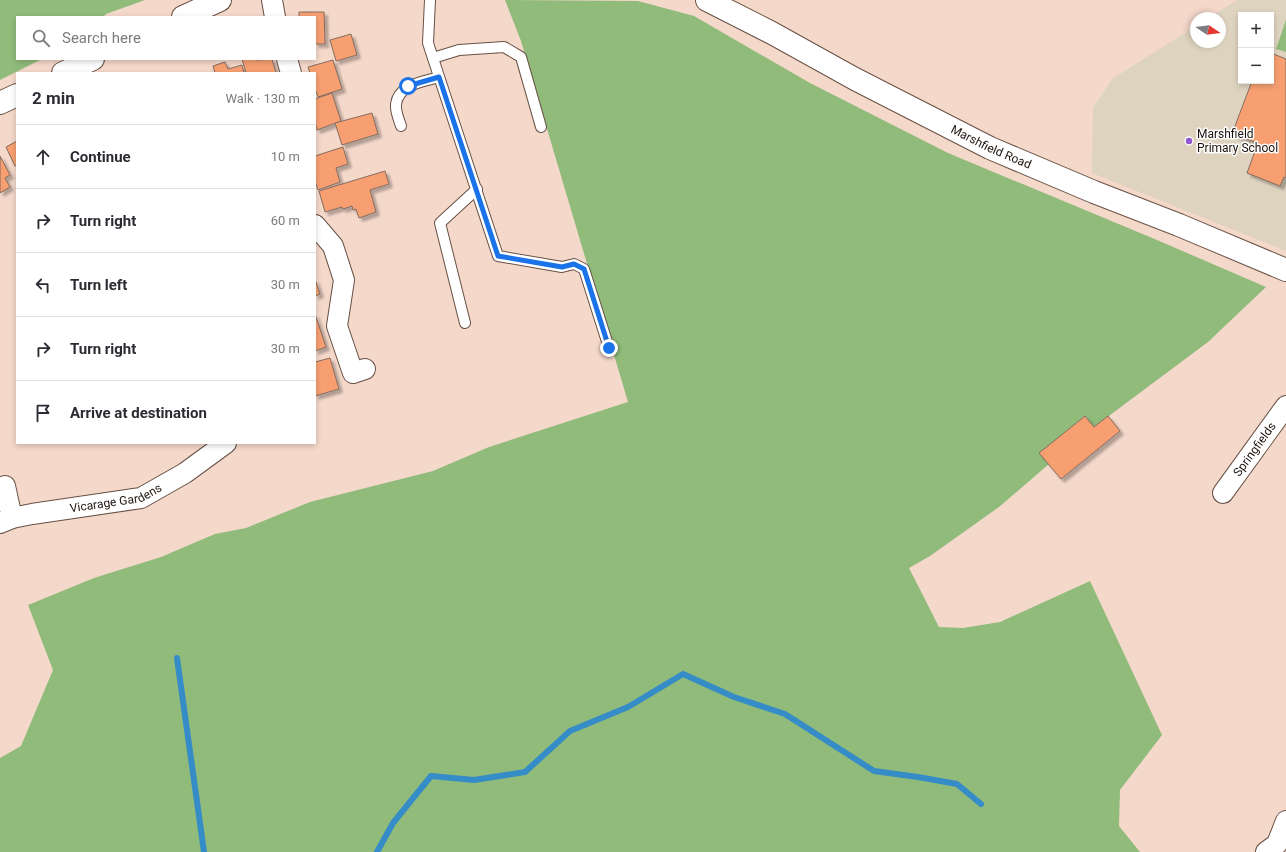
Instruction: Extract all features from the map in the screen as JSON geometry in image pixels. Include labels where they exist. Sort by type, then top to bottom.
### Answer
[{"type":"street","points":[[186,16],[220,0]]},
{"type":"street","points":[[272,0],[275,16]]},
{"type":"street","name":"Marshfield Road","points":[[707,0],[855,79],[990,148],[1286,270]]},
{"type":"street","points":[[65,72],[91,60]]},
{"type":"street","points":[[287,60],[291,72]]},
{"type":"street","points":[[0,103],[16,95]]},
{"type":"street","points":[[316,226],[333,246],[344,280],[337,326],[353,372],[365,369]]},
{"type":"street","name":"Springfields","points":[[1223,493],[1286,406]]},
{"type":"street","name":"Vicarage Gardens","points":[[6,521],[141,498],[185,473],[221,444]]},
{"type":"street","points":[[5,486],[6,521]]},
{"type":"street","points":[[1266,852],[1277,844],[1286,821]]},
{"type":"lane","points":[[430,0],[428,43],[498,256],[562,267],[574,264],[584,269],[609,348]]},
{"type":"lane","points":[[433,58],[459,50],[504,47],[520,57],[541,127]]},
{"type":"lane","points":[[400,126],[396,105],[401,93],[408,86],[439,77]]},
{"type":"lane","points":[[465,323],[440,223],[477,189]]},
{"type":"shaded area","name":"Marshfield Primary School","points":[[1237,0],[1286,0],[1286,251],[1092,173],[1093,108],[1112,79],[1190,30],[1190,48],[1226,48],[1226,12],[1218,12]]},
{"type":"green space","points":[[0,0],[145,0],[104,16],[16,16],[16,60],[40,60],[0,80]]},
{"type":"green space","points":[[505,0],[638,1],[694,16],[810,83],[948,153],[1266,287],[1208,342],[1094,427],[1085,416],[1040,453],[1049,464],[999,507],[930,556],[909,568],[939,627],[963,628],[1000,622],[1090,581],[1162,735],[1120,790],[1119,826],[1140,852],[0,852],[0,758],[21,746],[53,670],[28,605],[94,578],[161,557],[215,534],[246,528],[310,502],[433,471],[489,447],[628,402],[521,41]]},
{"type":"green space","points":[[1286,20],[1286,52],[1276,49]]},
{"type":"building","points":[[299,12],[324,12],[325,44],[316,44],[316,16],[299,16]]},
{"type":"building","points":[[351,34],[357,55],[336,61],[330,40]]},
{"type":"building","points":[[1274,54],[1286,59],[1286,178],[1284,177],[1280,186],[1247,173],[1258,143],[1232,134],[1251,84],[1274,84]]},
{"type":"building","points":[[242,60],[272,60],[276,72],[246,72]]},
{"type":"building","points":[[333,60],[342,89],[318,97],[316,92],[316,72],[310,72],[308,67]]},
{"type":"building","points":[[225,62],[228,69],[242,65],[244,72],[215,72],[213,66]]},
{"type":"building","points":[[332,93],[341,121],[317,130],[316,99]]},
{"type":"building","points":[[372,113],[378,134],[342,145],[335,123]]},
{"type":"building","points":[[16,142],[16,166],[15,166],[6,147]]},
{"type":"building","points":[[343,147],[348,164],[336,168],[340,182],[318,190],[316,184],[316,156]]},
{"type":"building","points":[[0,156],[10,175],[5,178],[10,187],[0,193]]},
{"type":"building","points":[[385,171],[389,184],[370,190],[376,212],[359,218],[356,209],[353,210],[352,206],[325,212],[319,191]]},
{"type":"building","points":[[316,282],[320,294],[316,296]]},
{"type":"building","points":[[316,317],[326,347],[316,351]]},
{"type":"building","points":[[330,358],[339,389],[316,396],[316,362]]},
{"type":"building","points":[[1085,416],[1094,427],[1108,416],[1120,431],[1061,479],[1039,453]]},
{"type":"waterway","points":[[177,658],[204,852]]},
{"type":"waterway","points":[[377,852],[393,823],[431,776],[474,780],[525,772],[570,731],[628,707],[683,674],[734,697],[785,714],[874,771],[957,784],[981,804]]},
{"type":"place","name":"Marshfield Primary School","points":[[1189,141]]},
{"type":"route","points":[[408,86],[439,77],[498,256],[562,267],[574,264],[584,269],[609,348]]}]
